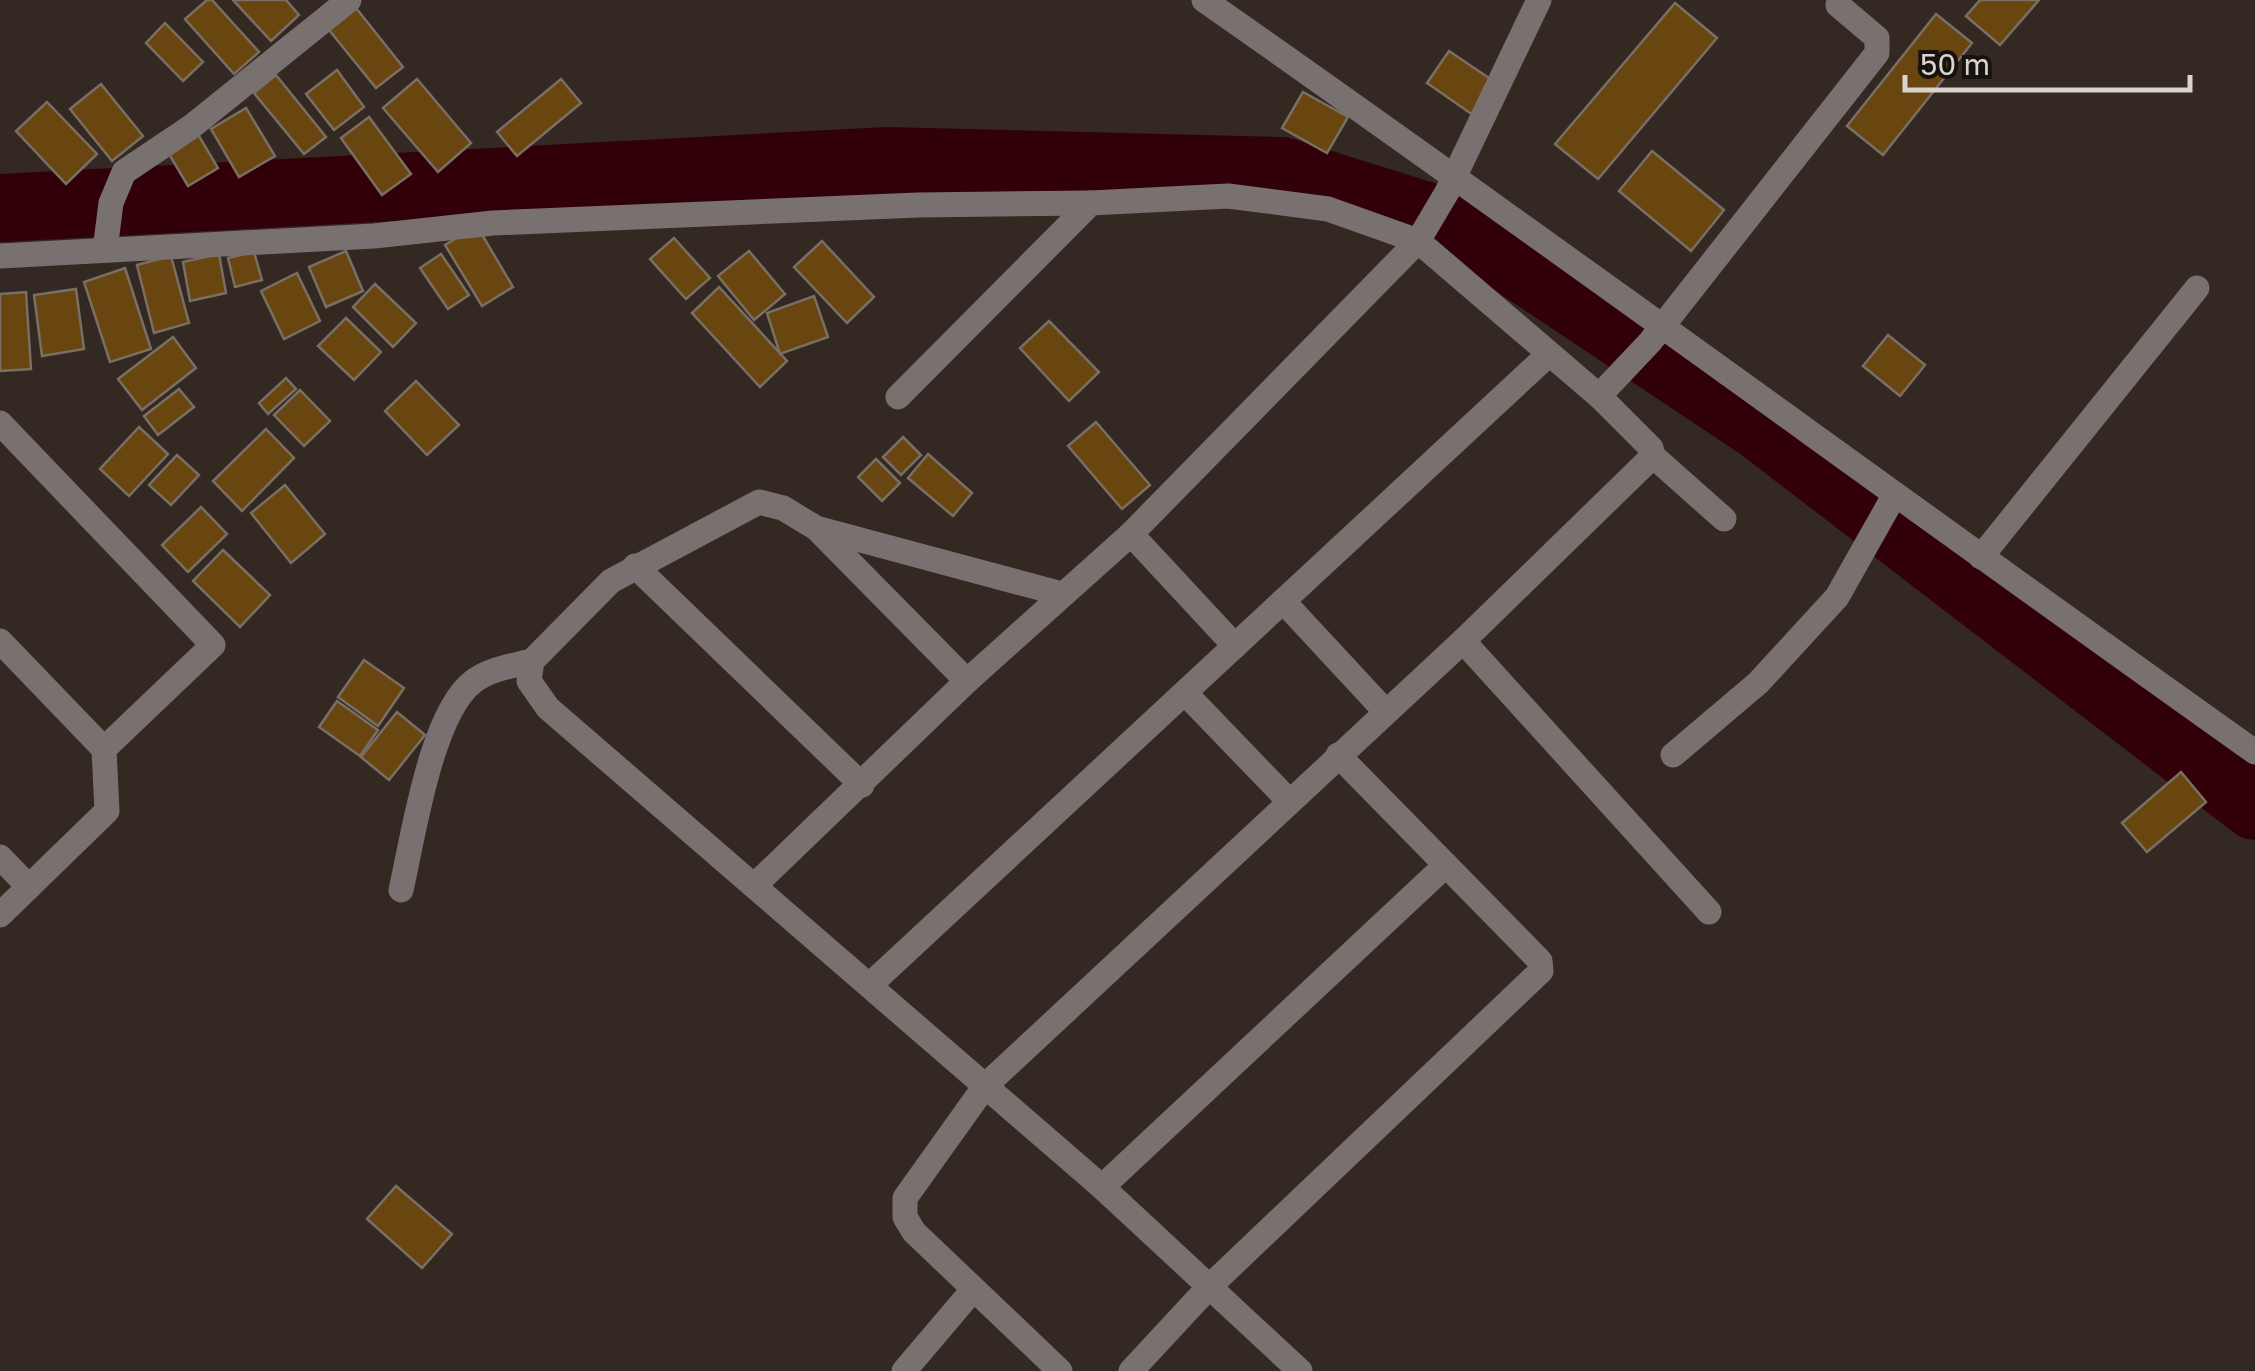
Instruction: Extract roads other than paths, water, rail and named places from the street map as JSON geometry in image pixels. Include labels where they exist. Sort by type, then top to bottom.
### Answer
[{"type":"street","points":[[107,226],[124,172],[191,126],[348,0]]},
{"type":"street","points":[[1204,0],[1656,335],[1894,496],[2255,752]]},
{"type":"street","points":[[755,885],[1130,534],[1423,234],[1539,0]]},
{"type":"street","points":[[1605,392],[1656,335],[1878,52],[1877,38],[1838,5]]},
{"type":"street","points":[[0,256],[107,226],[374,236],[493,224],[918,204],[1090,203],[1228,196],[1328,209],[1423,234],[1549,354],[1605,392],[1652,448],[1654,456],[1724,519]]},
{"type":"street","points":[[898,398],[1090,203]]},
{"type":"street","points":[[1981,558],[2197,288]]},
{"type":"street","points":[[871,984],[1549,354]]},
{"type":"street","points":[[0,424],[213,644],[104,749]]},
{"type":"street","points":[[1060,1371],[914,1232],[905,1218],[904,1202],[914,1182],[984,1086],[1463,641],[1654,456]]},
{"type":"street","points":[[1673,755],[1758,683],[1837,597],[1894,496]]},
{"type":"street","points":[[401,890],[438,732],[453,704],[472,682],[532,661],[611,581],[759,502],[783,508],[816,528],[968,682]]},
{"type":"street","points":[[816,528],[1062,594]]},
{"type":"street","points":[[1130,534],[1235,646]]},
{"type":"street","points":[[635,566],[862,785]]},
{"type":"street","points":[[1283,601],[1386,712]]},
{"type":"street","points":[[0,641],[104,749],[107,811],[0,914]]},
{"type":"street","points":[[1463,641],[1709,912]]},
{"type":"street","points":[[532,661],[528,681],[548,708],[1102,1187],[1300,1371]]},
{"type":"street","points":[[1185,693],[1289,801]]},
{"type":"street","points":[[1130,1371],[1208,1288],[1538,977],[1540,961],[1338,755]]},
{"type":"street","points":[[0,857],[29,887]]},
{"type":"street","points":[[1102,1187],[1446,865]]},
{"type":"street","points":[[904,1371],[972,1291]]},
{"type":"waterway","points":[[0,208],[887,161],[1282,171],[1461,227],[1761,427],[2255,806]]}]
